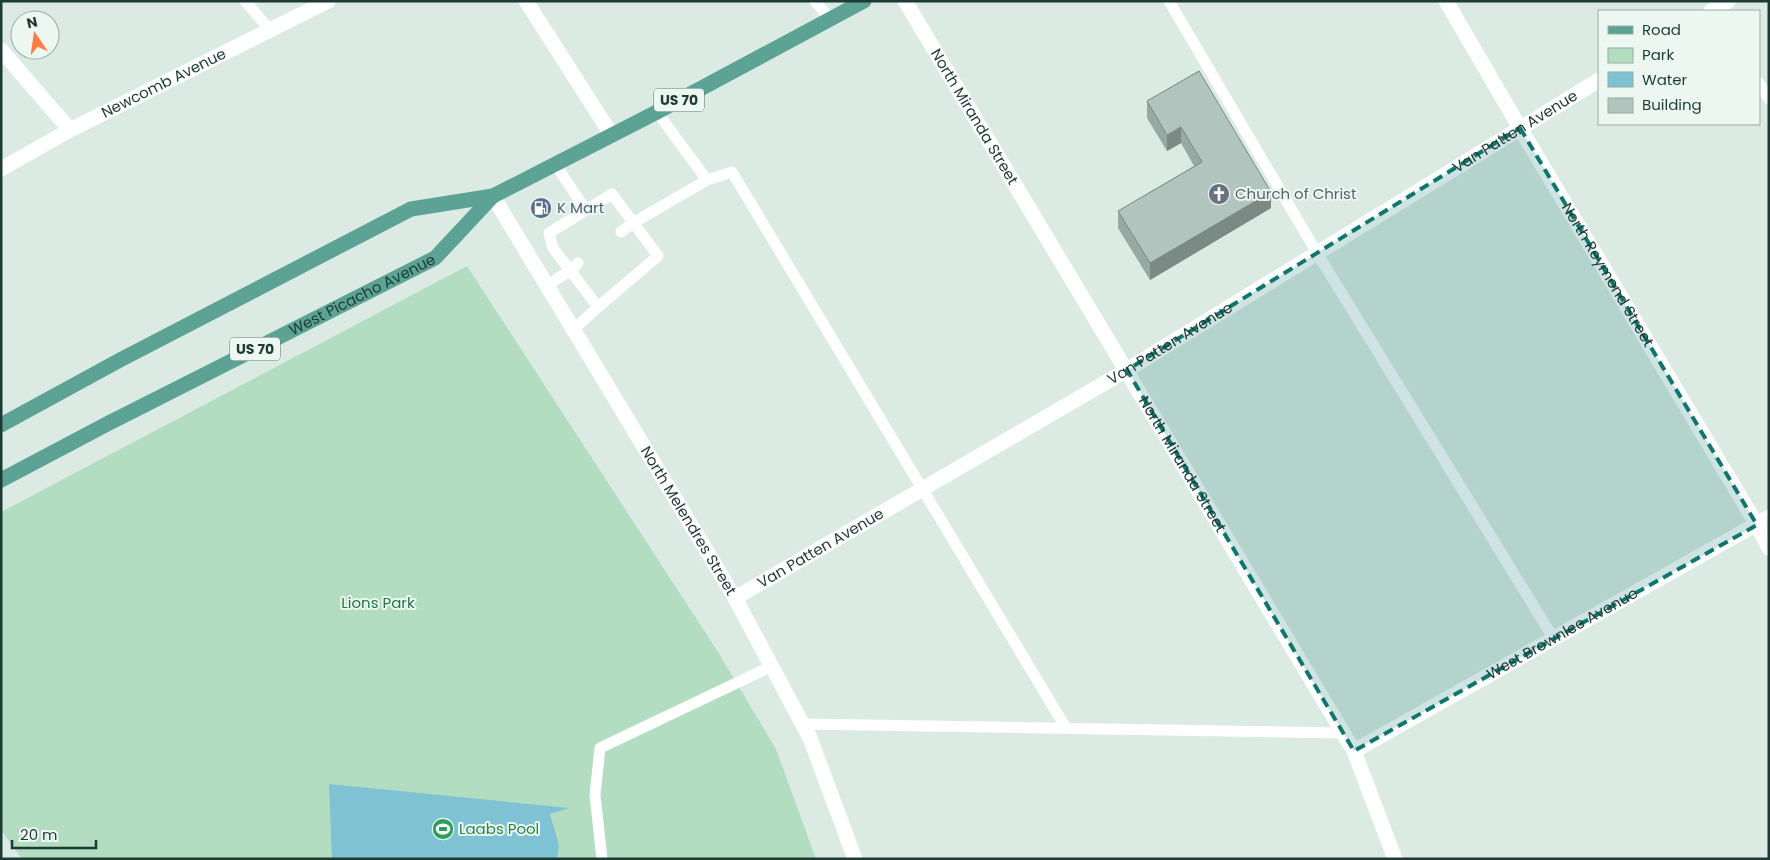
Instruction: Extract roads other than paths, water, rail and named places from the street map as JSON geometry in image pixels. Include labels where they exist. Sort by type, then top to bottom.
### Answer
[{"type":"main road","name":"West Picacho Avenue","points":[[1,424],[411,209],[492,196],[657,112],[864,1]]},
{"type":"main road","name":"West Picacho Avenue","points":[[1,480],[107,424],[435,258],[492,196]]},
{"type":"street","name":"Newcomb Avenue","points":[[1,169],[70,130],[328,1]]},
{"type":"street","points":[[526,1],[611,134]]},
{"type":"street","name":"North Miranda Street","points":[[905,1],[1354,751],[1394,859]]},
{"type":"street","name":"North Reymond Street","points":[[1446,1],[1520,128],[1763,521],[1769,548]]},
{"type":"street","points":[[1712,8],[1728,1]]},
{"type":"street","points":[[1,50],[70,130]]},
{"type":"street","name":"Van Patten Avenue","points":[[735,598],[1127,370],[1598,81]]},
{"type":"street","name":"North Melendres Street","points":[[492,196],[735,598],[810,738],[854,859]]},
{"type":"street","name":"West Brownlee Avenue","points":[[1354,751],[1763,521]]},
{"type":"lane","points":[[245,1],[270,30]]},
{"type":"lane","points":[[815,1],[830,20]]},
{"type":"lane","points":[[1170,1],[1317,253],[1554,639]]},
{"type":"lane","points":[[1760,85],[1769,99]]},
{"type":"lane","points":[[657,112],[707,180]]},
{"type":"lane","points":[[555,164],[586,210]]},
{"type":"lane","points":[[620,232],[707,180],[732,172],[1066,728]]},
{"type":"lane","points":[[573,330],[658,256],[612,194],[550,233],[553,248],[574,266],[598,307]]},
{"type":"lane","points":[[546,286],[574,266]]},
{"type":"lane","points":[[602,859],[595,795],[600,748],[772,666]]},
{"type":"lane","points":[[803,724],[1343,732]]},
{"type":"water","name":"Laabs Pool","points":[[329,784],[569,808],[550,814],[559,845],[557,859],[332,859]]},
{"type":"place","name":"Church of Christ","points":[[1219,194]]},
{"type":"place","name":"K Mart","points":[[541,208]]},
{"type":"place","name":"Laabs Pool","points":[[443,829]]},
{"type":"park label","name":"Lions Park","points":[[378,603]]}]
